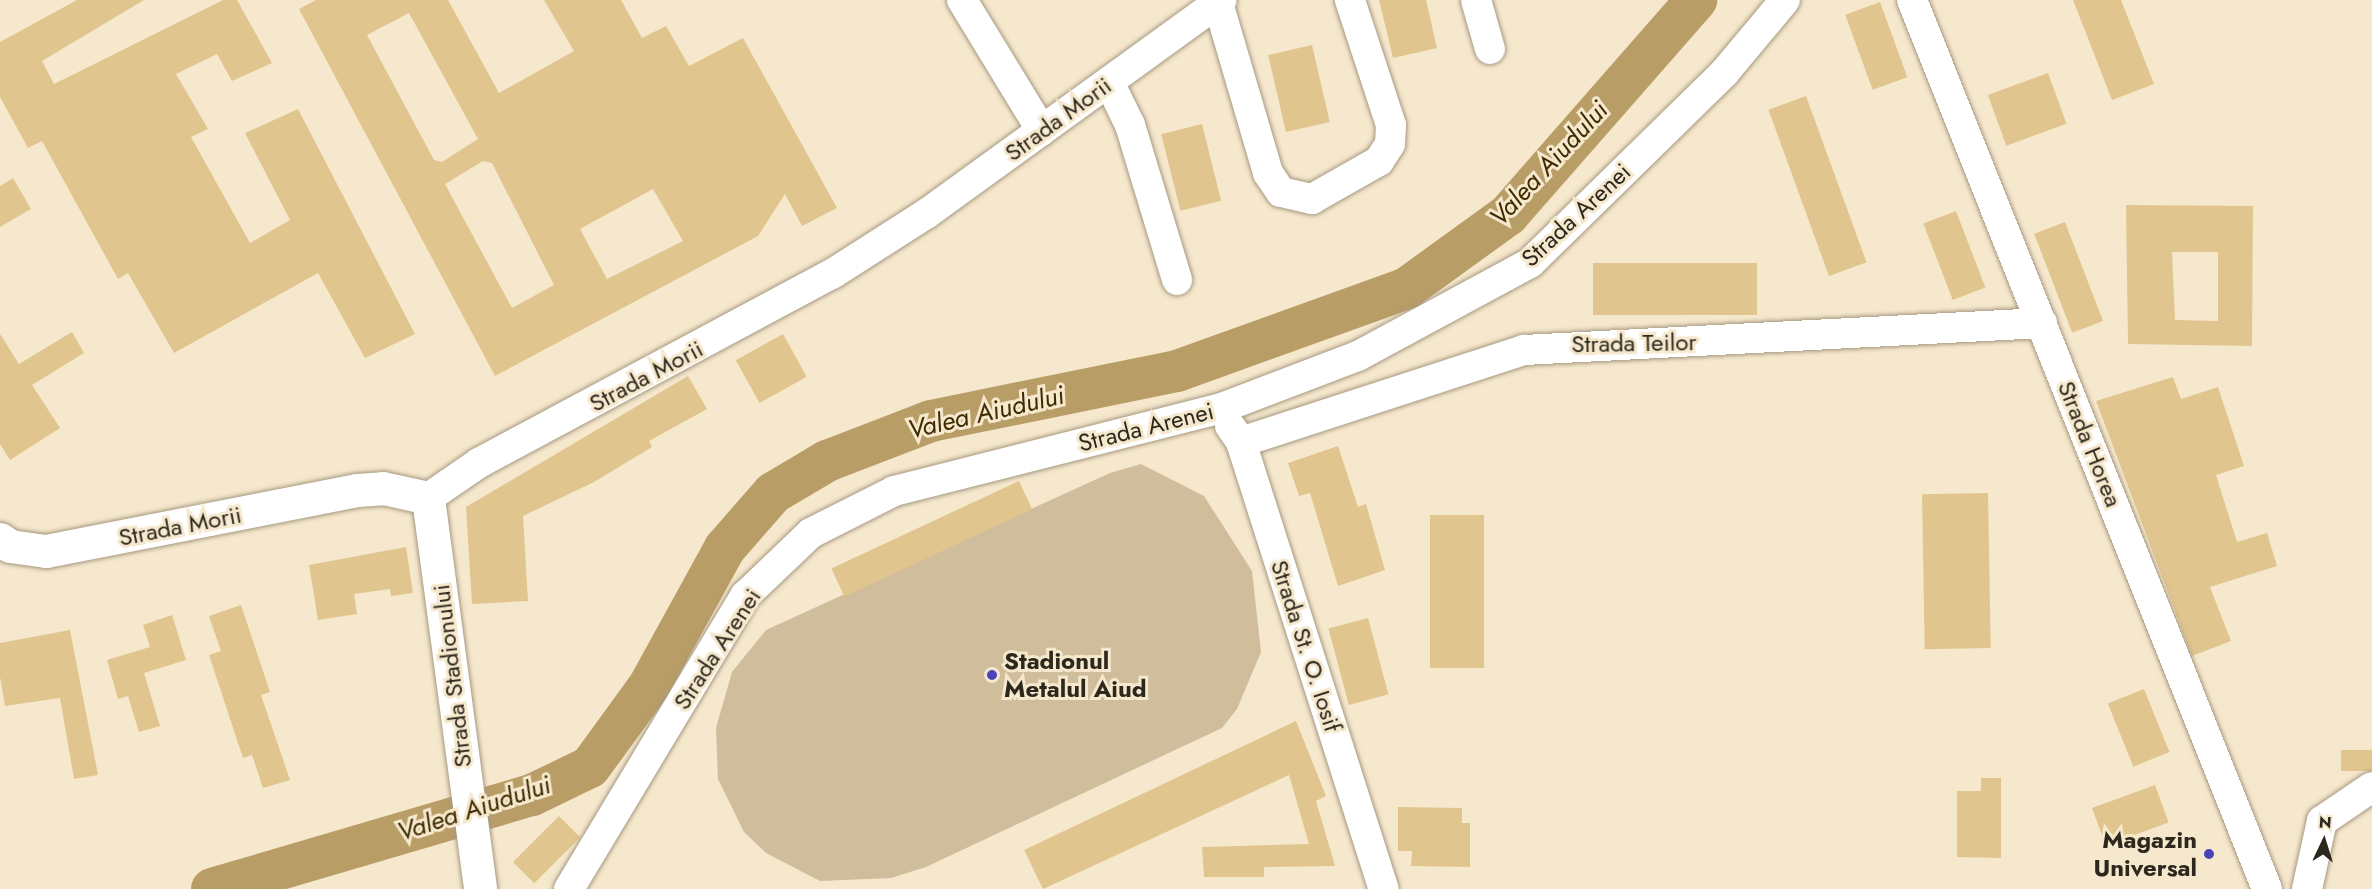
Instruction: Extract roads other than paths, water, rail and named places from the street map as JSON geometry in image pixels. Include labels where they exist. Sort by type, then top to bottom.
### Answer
[{"type":"main road","name":"Strada Morii","points":[[3,545],[69,548],[366,489],[383,488],[428,498]]},
{"type":"main road","name":"Strada Stadionului","points":[[428,498],[480,889]]},
{"type":"street","points":[[962,0],[1042,131]]},
{"type":"street","points":[[1220,1],[1268,173],[1281,192],[1312,199],[1379,161],[1390,144],[1391,125],[1350,0]]},
{"type":"street","points":[[1476,0],[1490,49]]},
{"type":"street","name":"Strada Arenei","points":[[569,889],[745,596],[810,533],[894,491],[1219,409],[1358,356],[1530,263],[1724,73],[1785,0]]},
{"type":"street","name":"Strada Horea","points":[[1912,0],[2267,889]]},
{"type":"street","name":"Strada Morii","points":[[428,498],[480,463],[832,274],[1042,131],[1220,1]]},
{"type":"street","points":[[1109,82],[1130,125],[1177,280]]},
{"type":"street","name":"Strada Teilor","points":[[1241,442],[1535,348],[2042,323]]},
{"type":"street","name":"Strada St. O. Iosif","points":[[1219,409],[1241,442],[1384,889]]},
{"type":"street","points":[[2307,889],[2322,820],[2372,787]]},
{"type":"waterway","name":"Valea Aiudului","points":[[212,889],[532,795],[590,767],[649,686],[725,548],[773,493],[827,461],[931,421],[1177,371],[1407,288],[1508,215],[1696,0]]},
{"type":"place","name":"Stadionul Metalul Aiud","points":[[992,675]]},
{"type":"place","name":"Magazin Universal","points":[[2209,854]]}]
